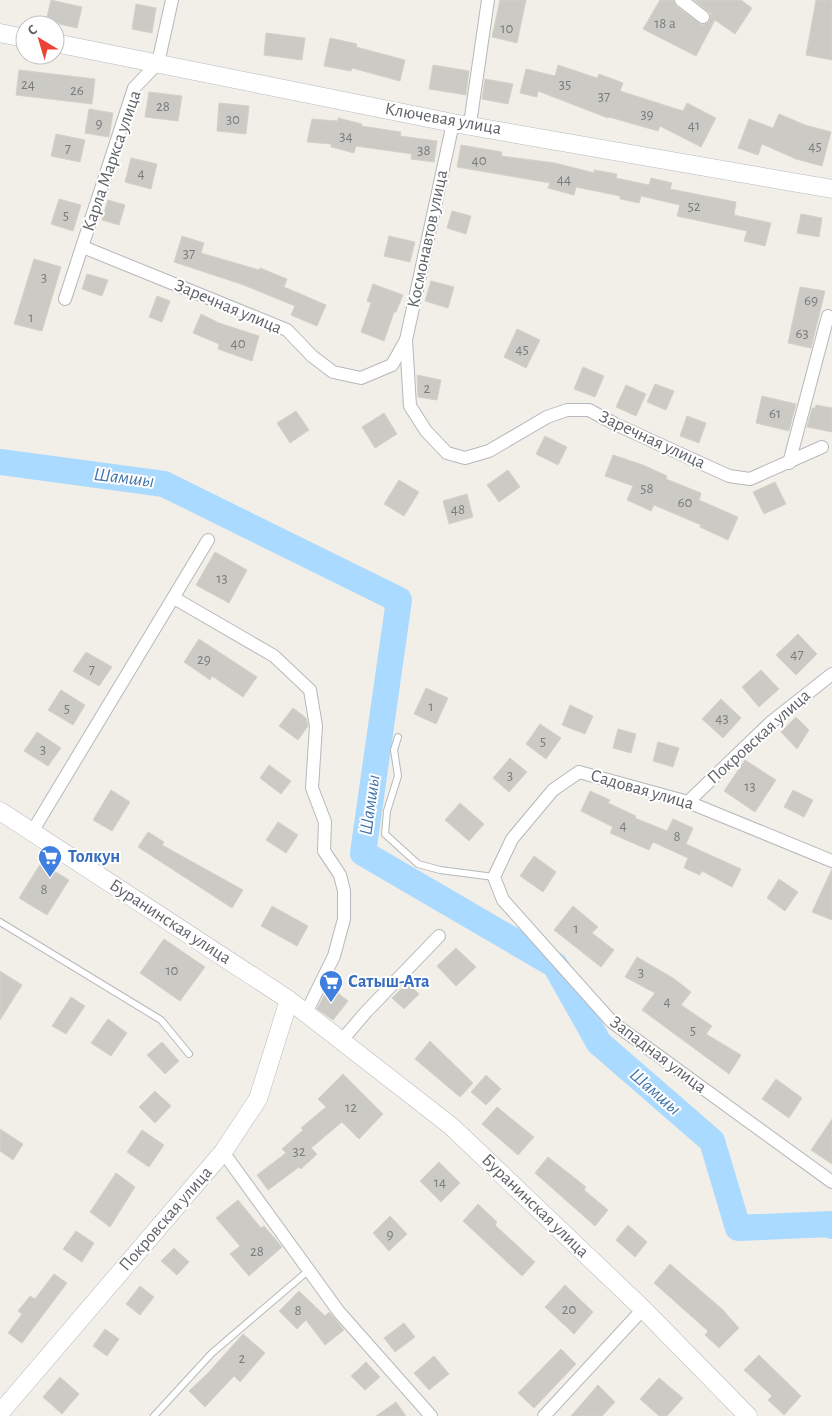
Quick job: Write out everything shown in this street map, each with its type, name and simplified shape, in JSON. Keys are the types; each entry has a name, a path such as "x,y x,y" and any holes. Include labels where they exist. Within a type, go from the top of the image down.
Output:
{"street":[{"path":"158,63 172,0"},
{"name":"Космонавтов улица","path":"408,356 406,340 462,124 488,0"},
{"path":"681,0 704,17"},
{"path":"0,33 15,36"},
{"name":"Ключевая улица","path":"65,46 462,124 832,189"},
{"name":"Карла Маркса улица","path":"65,299 134,88 158,63"},
{"name":"Заречная улица","path":"83,247 287,330 312,356 334,372 361,378 384,368 392,364 406,340"},
{"path":"789,463 828,316"},
{"name":"Заречная улица","path":"408,356 410,406 426,431 447,453 465,458 489,451 547,417 567,410 589,410 615,424 729,476 750,479 822,447"},
{"path":"32,832 208,540"},
{"path":"174,598 274,656 310,690 316,726 312,788 325,822 324,851 340,874 344,891 344,919 334,956 306,1013"},
{"name":"Покровская улица","path":"688,802 770,724 832,674"},
{"name":"Садовая улица","path":"494,876 512,839 553,790 579,772 688,802 832,860"},
{"name":"Буранинская улица","path":"0,811 289,1000 451,1126 643,1309 748,1416"},
{"name":"Западная улица","path":"494,876 503,900 612,1022 832,1182"},
{"path":"342,1040 366,1012 439,936"},
{"name":"Покровская улица","path":"0,1413 223,1152 258,1099 289,1000"},
{"path":"223,1152 339,1312 431,1416"},
{"path":"544,1416 643,1309"}],"lane":[{"path":"398,738 394,750 398,776 386,811 385,834 418,864 440,870 494,876"},
{"path":"0,922 161,1020 189,1054"},
{"path":"154,1416 212,1353 309,1270"}],"building":[{"path":"51,0 82,7 77,28 65,25 65,15 47,15"},
{"path":"500,0 526,0 517,43 492,37"},
{"path":"660,0 673,0 676,6 702,25 709,22 711,14 694,0 741,0 752,8 735,34 715,20 696,56 643,29"},
{"path":"816,0 832,0 832,60 806,55"},
{"path":"136,4 156,8 152,33 132,29"},
{"path":"266,33 305,38 302,60 264,55"},
{"path":"330,38 357,44 356,47 405,60 400,81 352,68 351,71 324,66"},
{"path":"433,65 469,71 466,95 429,89"},
{"path":"558,65 597,78 599,74 623,83 620,91 683,111 687,103 716,118 701,147 660,126 658,131 608,118 538,91 537,97 520,93 526,69 555,76"},
{"path":"19,70 95,79 92,104 16,95"},
{"path":"485,79 513,84 508,104 482,99"},
{"path":"149,92 182,96 178,121 145,117"},
{"path":"219,103 249,106 246,134 217,131"},
{"path":"89,109 113,113 109,137 85,133"},
{"path":"779,114 805,125 831,132 822,166 796,159 762,144 758,155 738,148 749,119 773,128"},
{"path":"338,118 362,124 361,126 401,132 400,136 437,141 434,162 411,159 412,154 356,146 354,153 331,147 331,144 307,142 312,119 338,121"},
{"path":"56,134 85,140 80,162 51,156"},
{"path":"461,145 502,152 501,156 555,163 594,173 594,170 617,174 616,178 649,185 651,178 672,183 670,189 736,202 734,215 771,223 765,246 744,241 747,231 677,216 680,205 641,196 639,203 620,199 620,196 576,187 574,195 548,188 550,183 457,167"},
{"path":"131,158 157,164 151,189 125,182"},
{"path":"59,199 81,205 73,231 51,224"},
{"path":"108,200 125,205 119,225 102,220"},
{"path":"452,211 471,216 466,234 447,228"},
{"path":"801,214 822,218 819,237 797,233"},
{"path":"182,236 204,243 201,253 259,270 260,268 287,279 284,287 326,305 317,326 291,315 295,306 241,284 174,262"},
{"path":"389,236 415,242 410,262 384,256"},
{"path":"34,259 61,267 42,331 14,324"},
{"path":"87,274 108,280 102,296 82,289"},
{"path":"431,281 454,287 448,308 425,301"},
{"path":"373,284 403,295 396,312 394,312 384,341 361,332 371,303 367,301"},
{"path":"800,287 825,291 811,348 788,343"},
{"path":"157,296 170,301 162,322 149,317"},
{"path":"201,314 219,323 259,336 252,361 218,349 219,344 193,333"},
{"path":"517,329 540,340 526,368 504,357"},
{"path":"583,367 604,376 595,397 574,389"},
{"path":"417,375 441,380 437,400 418,397"},
{"path":"655,384 674,391 666,410 647,402"},
{"path":"626,385 646,394 636,416 616,407"},
{"path":"762,396 796,404 789,431 756,423"},
{"path":"816,405 832,408 832,432 807,427 812,408 815,408"},
{"path":"296,411 309,430 290,443 277,423"},
{"path":"384,413 397,434 375,448 362,427"},
{"path":"687,416 706,423 699,443 680,436"},
{"path":"545,436 567,447 558,465 536,454"},
{"path":"613,455 643,465 667,476 666,479 701,493 699,500 738,517 728,540 700,527 701,525 654,505 651,511 627,500 633,486 605,476"},
{"path":"508,470 520,487 499,502 487,485"},
{"path":"399,480 419,492 404,516 384,504"},
{"path":"775,482 786,504 764,514 753,492"},
{"path":"467,494 473,517 449,524 443,501"},
{"path":"215,552 247,570 229,603 196,585"},
{"path":"798,634 817,654 796,675 776,655"},
{"path":"199,639 257,677 243,697 212,676 210,680 184,662"},
{"path":"86,652 112,667 99,686 73,671"},
{"path":"761,670 779,689 759,707 742,687"},
{"path":"426,688 448,698 436,724 414,714"},
{"path":"61,690 85,705 73,725 48,710"},
{"path":"721,699 741,718 723,738 702,719"},
{"path":"570,705 593,716 585,734 562,725"},
{"path":"293,708 306,718 308,726 298,740 279,726"},
{"path":"796,717 809,730 797,749 781,732"},
{"path":"540,724 561,738 546,759 526,744"},
{"path":"618,729 636,734 631,753 613,748"},
{"path":"37,732 61,748 48,766 24,751"},
{"path":"658,742 679,748 673,767 653,761"},
{"path":"510,758 527,772 509,792 493,778"},
{"path":"745,760 776,780 755,812 724,791"},
{"path":"269,765 291,781 281,794 260,778"},
{"path":"111,790 130,802 112,831 93,820"},
{"path":"793,790 813,800 804,817 784,807"},
{"path":"590,791 610,800 608,803 636,816 635,818 667,831 673,819 693,828 686,844 741,869 732,887 702,871 700,875 684,868 688,858 653,842 649,850 610,833 613,827 581,811"},
{"path":"460,803 484,824 469,841 445,820"},
{"path":"278,822 298,835 286,853 266,840"},
{"path":"148,832 164,842 162,845 243,890 232,908 138,847"},
{"path":"534,856 556,872 543,892 520,876"},
{"path":"41,863 69,880 47,915 19,898"},
{"path":"832,869 832,920 812,912"},
{"path":"779,879 798,892 785,911 767,898"},
{"path":"272,906 308,926 297,946 261,926"},
{"path":"573,906 598,927 592,933 614,950 601,967 554,930"},
{"path":"164,939 205,967 180,1001 140,973"},
{"path":"456,948 476,967 456,986 437,966"},
{"path":"637,957 673,978 691,992 681,1005 712,1026 706,1034 741,1055 729,1074 642,1010 655,993 625,977"},
{"path":"0,971 22,985 0,1020"},
{"path":"407,983 419,994 404,1009 392,998"},
{"name":"Сатыш-Ата","path":"329,986 348,1001 333,1020 317,1009"},
{"path":"71,997 85,1006 66,1034 52,1026"},
{"path":"108,1019 127,1033 111,1056 91,1043"},
{"path":"430,1041 473,1083 460,1097 415,1059"},
{"path":"162,1042 179,1061 165,1074 147,1055"},
{"path":"343,1074 383,1114 359,1139 342,1122 311,1148 317,1154 301,1169 299,1167 268,1190 257,1175 286,1153 282,1149 303,1130 301,1128 326,1107 318,1099"},
{"path":"486,1075 501,1089 486,1105 471,1092"},
{"path":"776,1079 802,1098 789,1118 762,1099"},
{"path":"155,1091 171,1106 155,1123 139,1107"},
{"path":"497,1107 534,1137 518,1155 482,1124"},
{"path":"832,1119 832,1164 811,1150"},
{"path":"0,1129 23,1144 13,1160 0,1151"},
{"path":"142,1130 164,1145 149,1167 127,1152"},
{"path":"548,1157 586,1187 584,1190 608,1210 595,1226 535,1173"},
{"path":"439,1162 460,1183 441,1202 420,1181"},
{"path":"116,1173 135,1187 110,1227 90,1212"},
{"path":"238,1200 261,1228 264,1226 282,1247 249,1276 230,1254 240,1246 216,1218"},
{"path":"478,1204 497,1222 495,1225 535,1262 522,1276 463,1221"},
{"path":"390,1216 407,1234 389,1251 373,1233"},
{"path":"628,1225 647,1242 635,1257 616,1240"},
{"path":"76,1231 94,1243 82,1262 63,1249"},
{"path":"174,1248 189,1262 177,1275 161,1261"},
{"path":"670,1264 722,1309 739,1328 719,1348 705,1335 708,1331 654,1283"},
{"path":"54,1274 67,1283 22,1343 8,1333 22,1314 18,1311 30,1296 35,1299"},
{"path":"565,1285 593,1312 574,1334 545,1307"},
{"path":"140,1286 154,1297 140,1315 126,1304"},
{"path":"299,1291 325,1316 329,1312 344,1330 325,1345 306,1320 297,1329 279,1311"},
{"path":"404,1323 415,1337 395,1352 384,1338"},
{"path":"105,1329 119,1339 107,1356 93,1346"},
{"path":"243,1334 265,1353 240,1382 234,1376 205,1407 189,1391"},
{"path":"561,1349 576,1364 534,1408 518,1393"},
{"path":"759,1355 801,1396 784,1415 768,1400 772,1396 744,1370"},
{"path":"434,1356 449,1374 429,1390 414,1373"},
{"path":"366,1362 380,1377 365,1390 351,1376"},
{"path":"60,1377 79,1394 62,1414 43,1397"},
{"path":"659,1378 683,1398 667,1416 659,1416 640,1399"},
{"path":"598,1385 615,1402 602,1416 571,1416"},
{"path":"396,1402 406,1416 376,1416"}],"waterway":[{"name":"Шамшы","path":"0,462 164,484 399,600 363,853 555,965 599,1043 712,1141 738,1228 831,1224 832,1226"}],"place":[{"name":"Толкун","path":"50,878"},
{"name":"Сатыш-Ата","path":"331,1003"}]}
